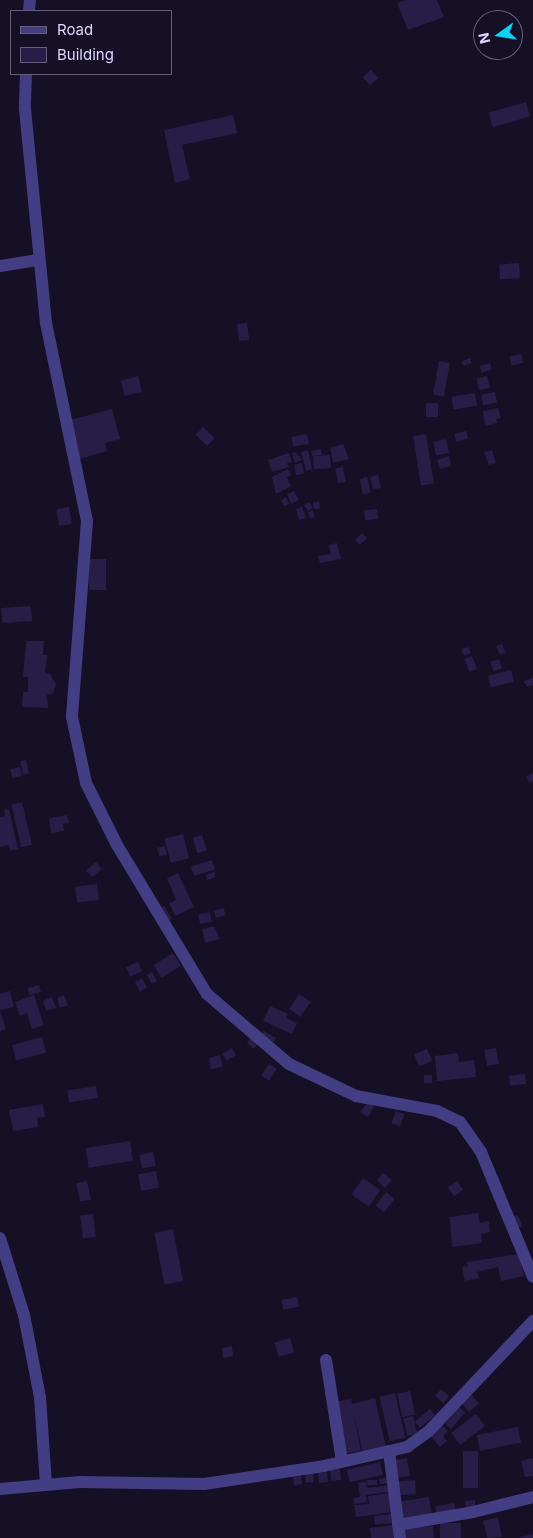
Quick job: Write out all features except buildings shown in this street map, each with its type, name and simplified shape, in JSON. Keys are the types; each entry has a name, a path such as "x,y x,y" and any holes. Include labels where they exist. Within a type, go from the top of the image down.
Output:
{"street":[{"path":"26,75 25,109 46,324 87,521 72,717 86,783 117,845 206,994 289,1064 356,1096 437,1111 460,1122 481,1152 533,1277"},
{"path":"0,266 39,260"},
{"path":"0,1238 24,1315 40,1397 46,1485"},
{"path":"0,1489 46,1485 204,1484 342,1462 418,1442 533,1322"},
{"path":"326,1360 342,1462"},
{"path":"389,1451 399,1532 533,1497"}]}
